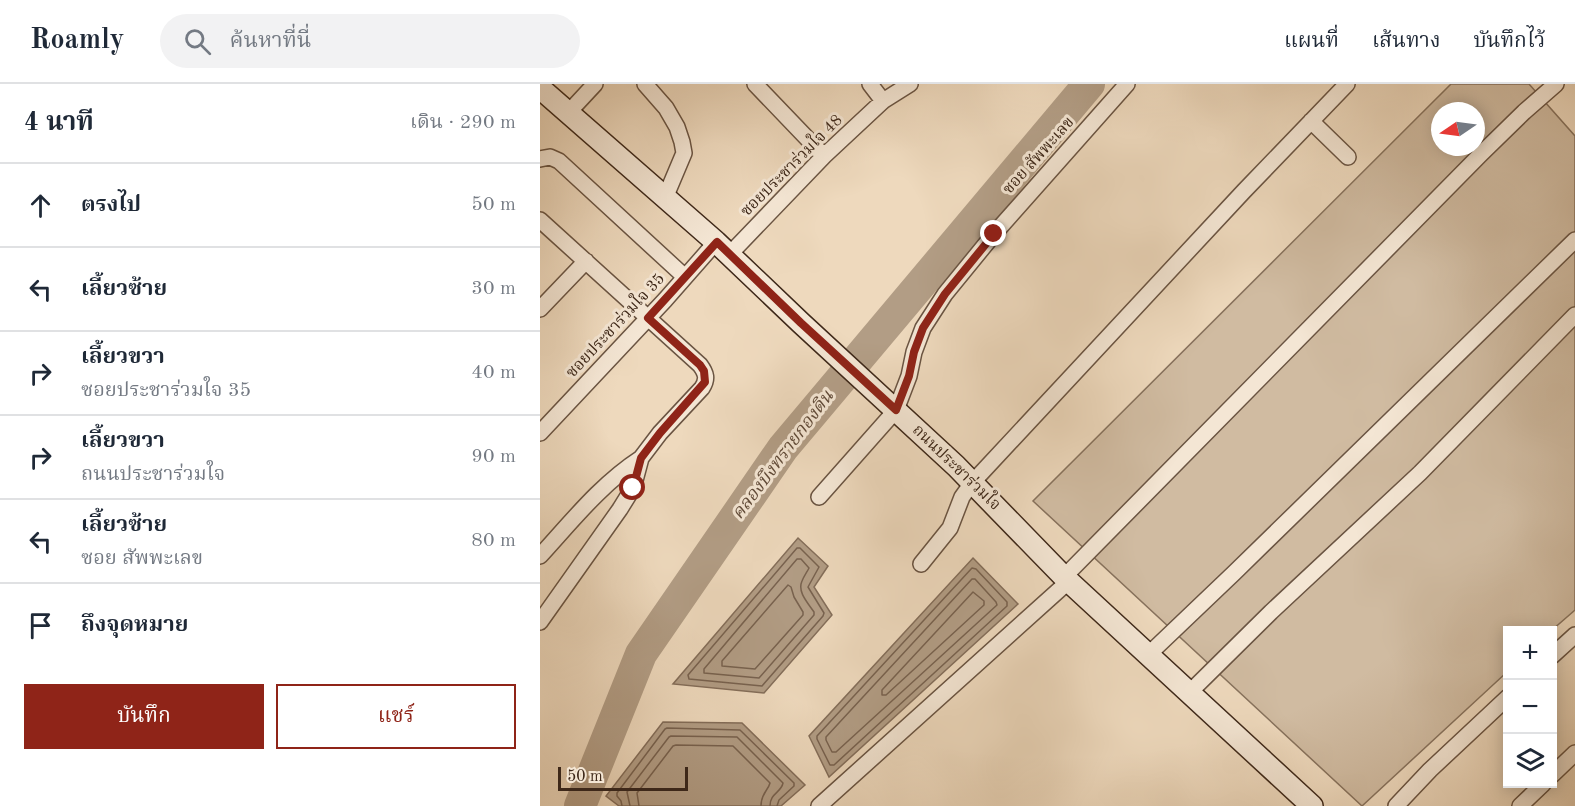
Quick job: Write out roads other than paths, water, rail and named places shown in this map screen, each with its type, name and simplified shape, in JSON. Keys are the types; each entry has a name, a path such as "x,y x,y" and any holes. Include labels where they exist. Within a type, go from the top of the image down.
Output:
{"main road":[{"name":"ถนนประชาร่วมใจ","path":"540,88 723,248 956,466 1066,579 1312,806"}],"street":[{"path":"568,113 595,84"},
{"path":"645,84 666,108 677,127 684,153 665,198"},
{"path":"755,84 824,156"},
{"path":"870,84 883,101"},
{"name":"ซอยประชาร่วมใจ 48","path":"723,248 883,101 910,84"},
{"name":"ซอย สัพพะเลข","path":"896,410 923,328 945,294 994,234 1127,84"},
{"path":"921,564 950,528 962,497 972,483 1347,84"},
{"path":"819,806 1066,579 1481,154 1556,84"},
{"path":"1311,121 1348,157"},
{"path":"540,159 550,157 560,161 685,277"},
{"path":"540,220 700,365 704,371 705,382 641,458 600,490 540,556"},
{"path":"1148,655 1575,240"},
{"name":"ซอยประชาร่วมใจ 35","path":"540,433 685,277 723,248"},
{"path":"540,309 585,261"},
{"path":"1190,693 1271,612 1420,473 1575,315"},
{"path":"819,497 896,410"},
{"path":"540,622 544,606 620,509 633,488 641,458"},
{"path":"1557,651 1575,635"},
{"path":"1396,806 1438,762 1503,702"},
{"path":"1557,770 1575,753"},
{"path":"1520,806 1538,788"}],"water":[{"path":"798,538 828,566 814,587 832,615 764,693 673,684"},
{"path":"973,558 1018,604 829,777 809,736"},
{"path":"663,722 742,723 805,785 781,806 619,806 606,796"}],"waterway":[{"name":"คลองบึงทรายกองดิน","path":"580,806 641,654 783,448 1089,84"}]}
